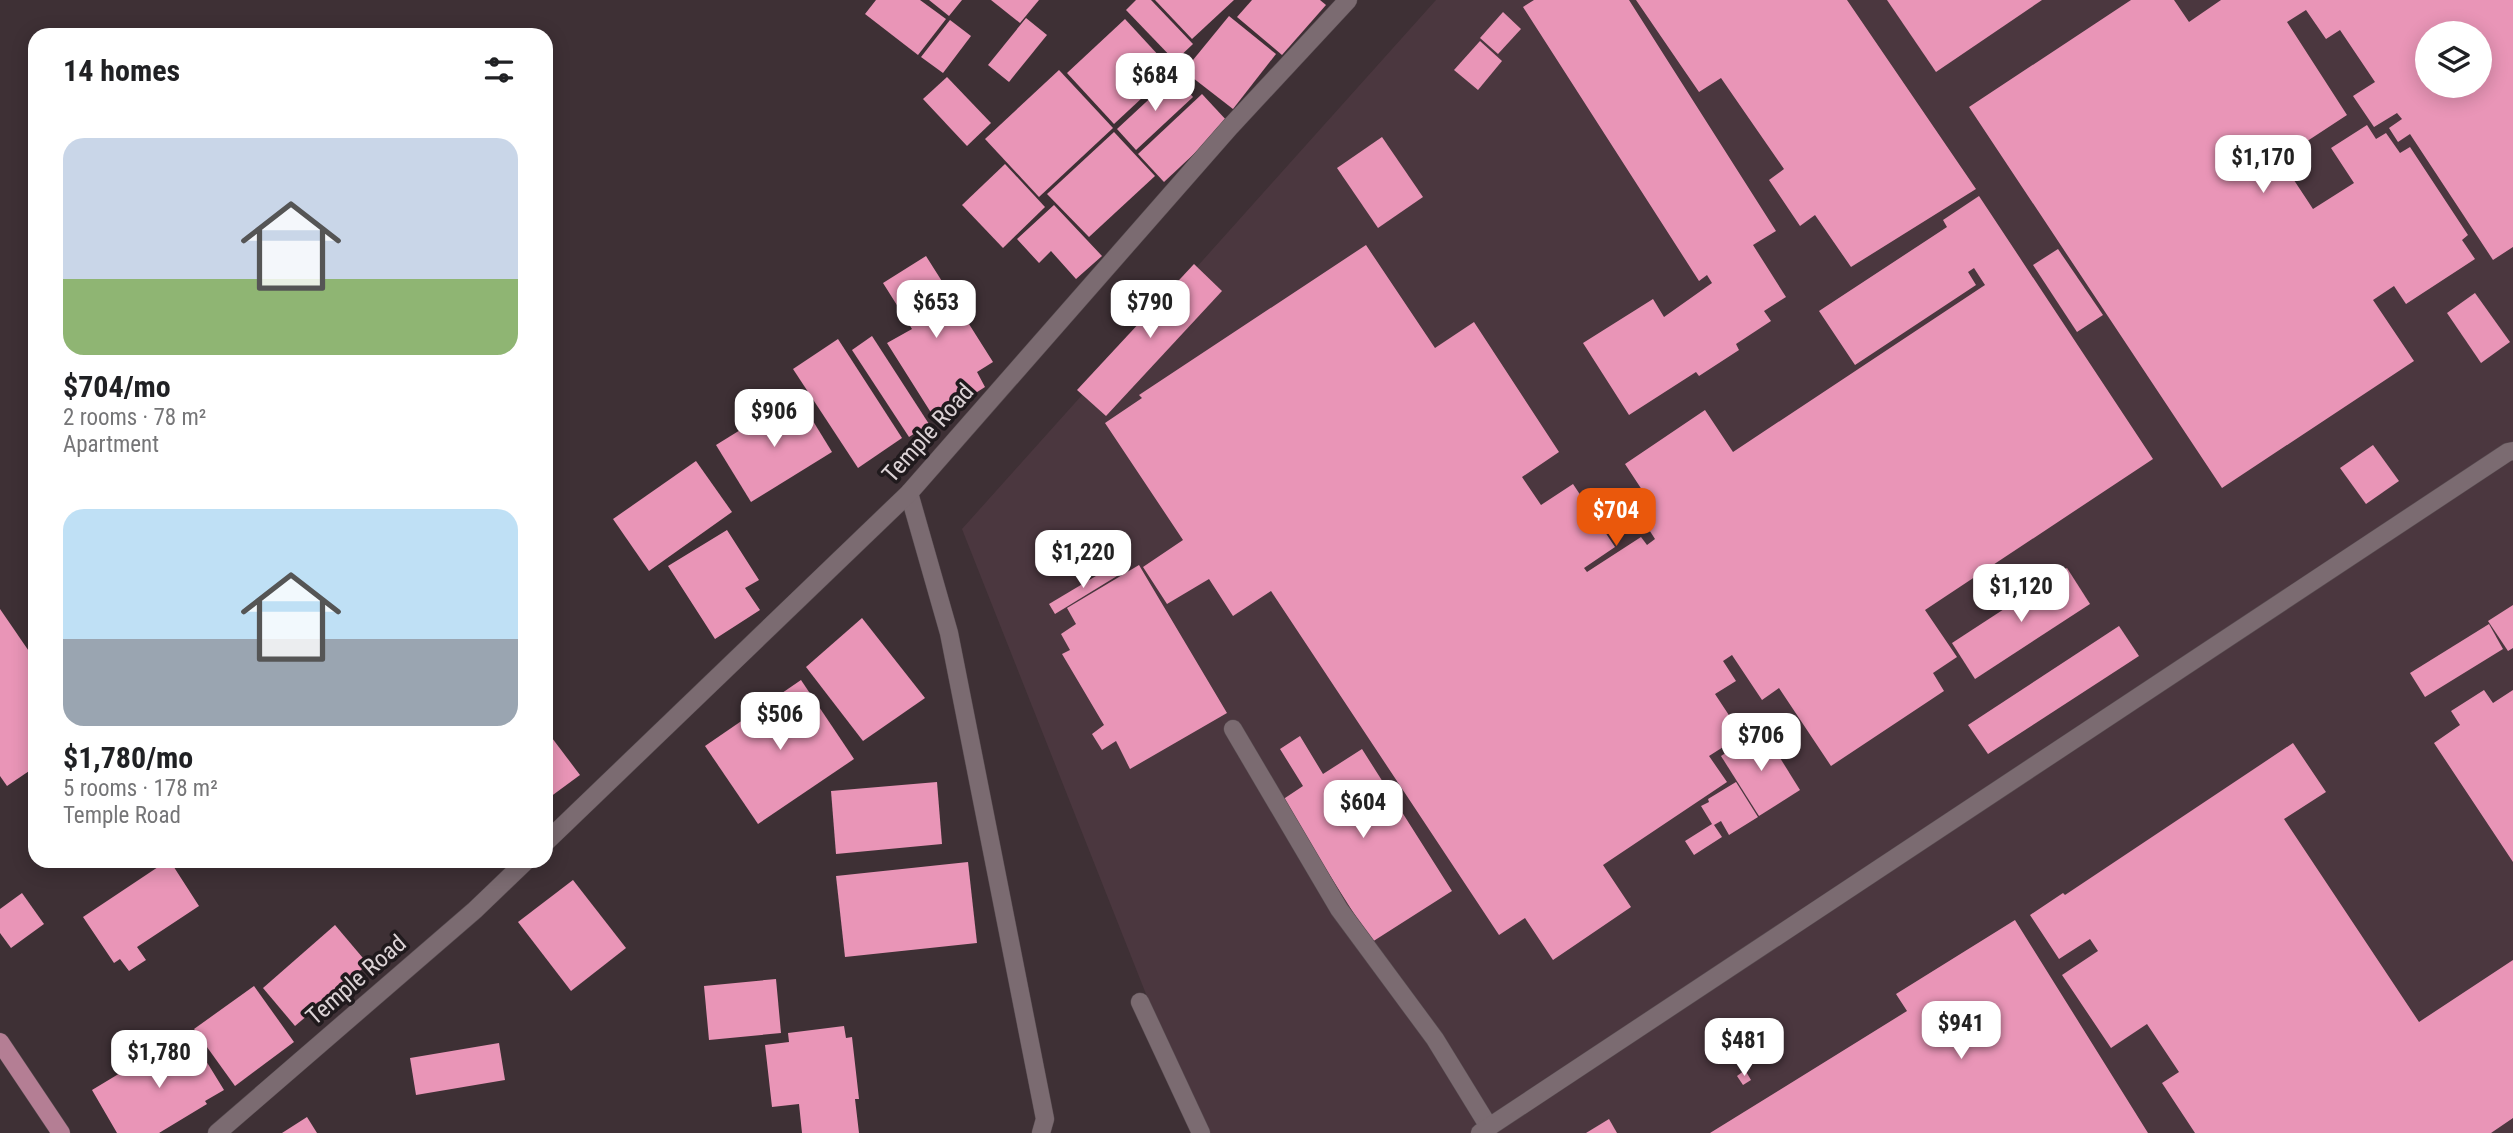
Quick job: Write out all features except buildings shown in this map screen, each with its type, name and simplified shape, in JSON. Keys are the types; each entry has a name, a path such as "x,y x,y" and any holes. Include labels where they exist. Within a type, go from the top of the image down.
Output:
{"main road":[{"path":"0,1042 61,1133"}],"street":[{"name":"Temple Road","path":"553,835 909,493 1230,127 1348,0"},
{"path":"1233,729 1339,909 1435,1039 1484,1130 2513,451"},
{"path":"909,493 949,633 1045,1119 1041,1133"},
{"name":"Temple Road","path":"217,1133 475,910 519,868"},
{"path":"1140,1002 1201,1133"}],"shaded area":[{"path":"1436,0 2513,0 2513,1133 1201,1133 962,529"}]}
